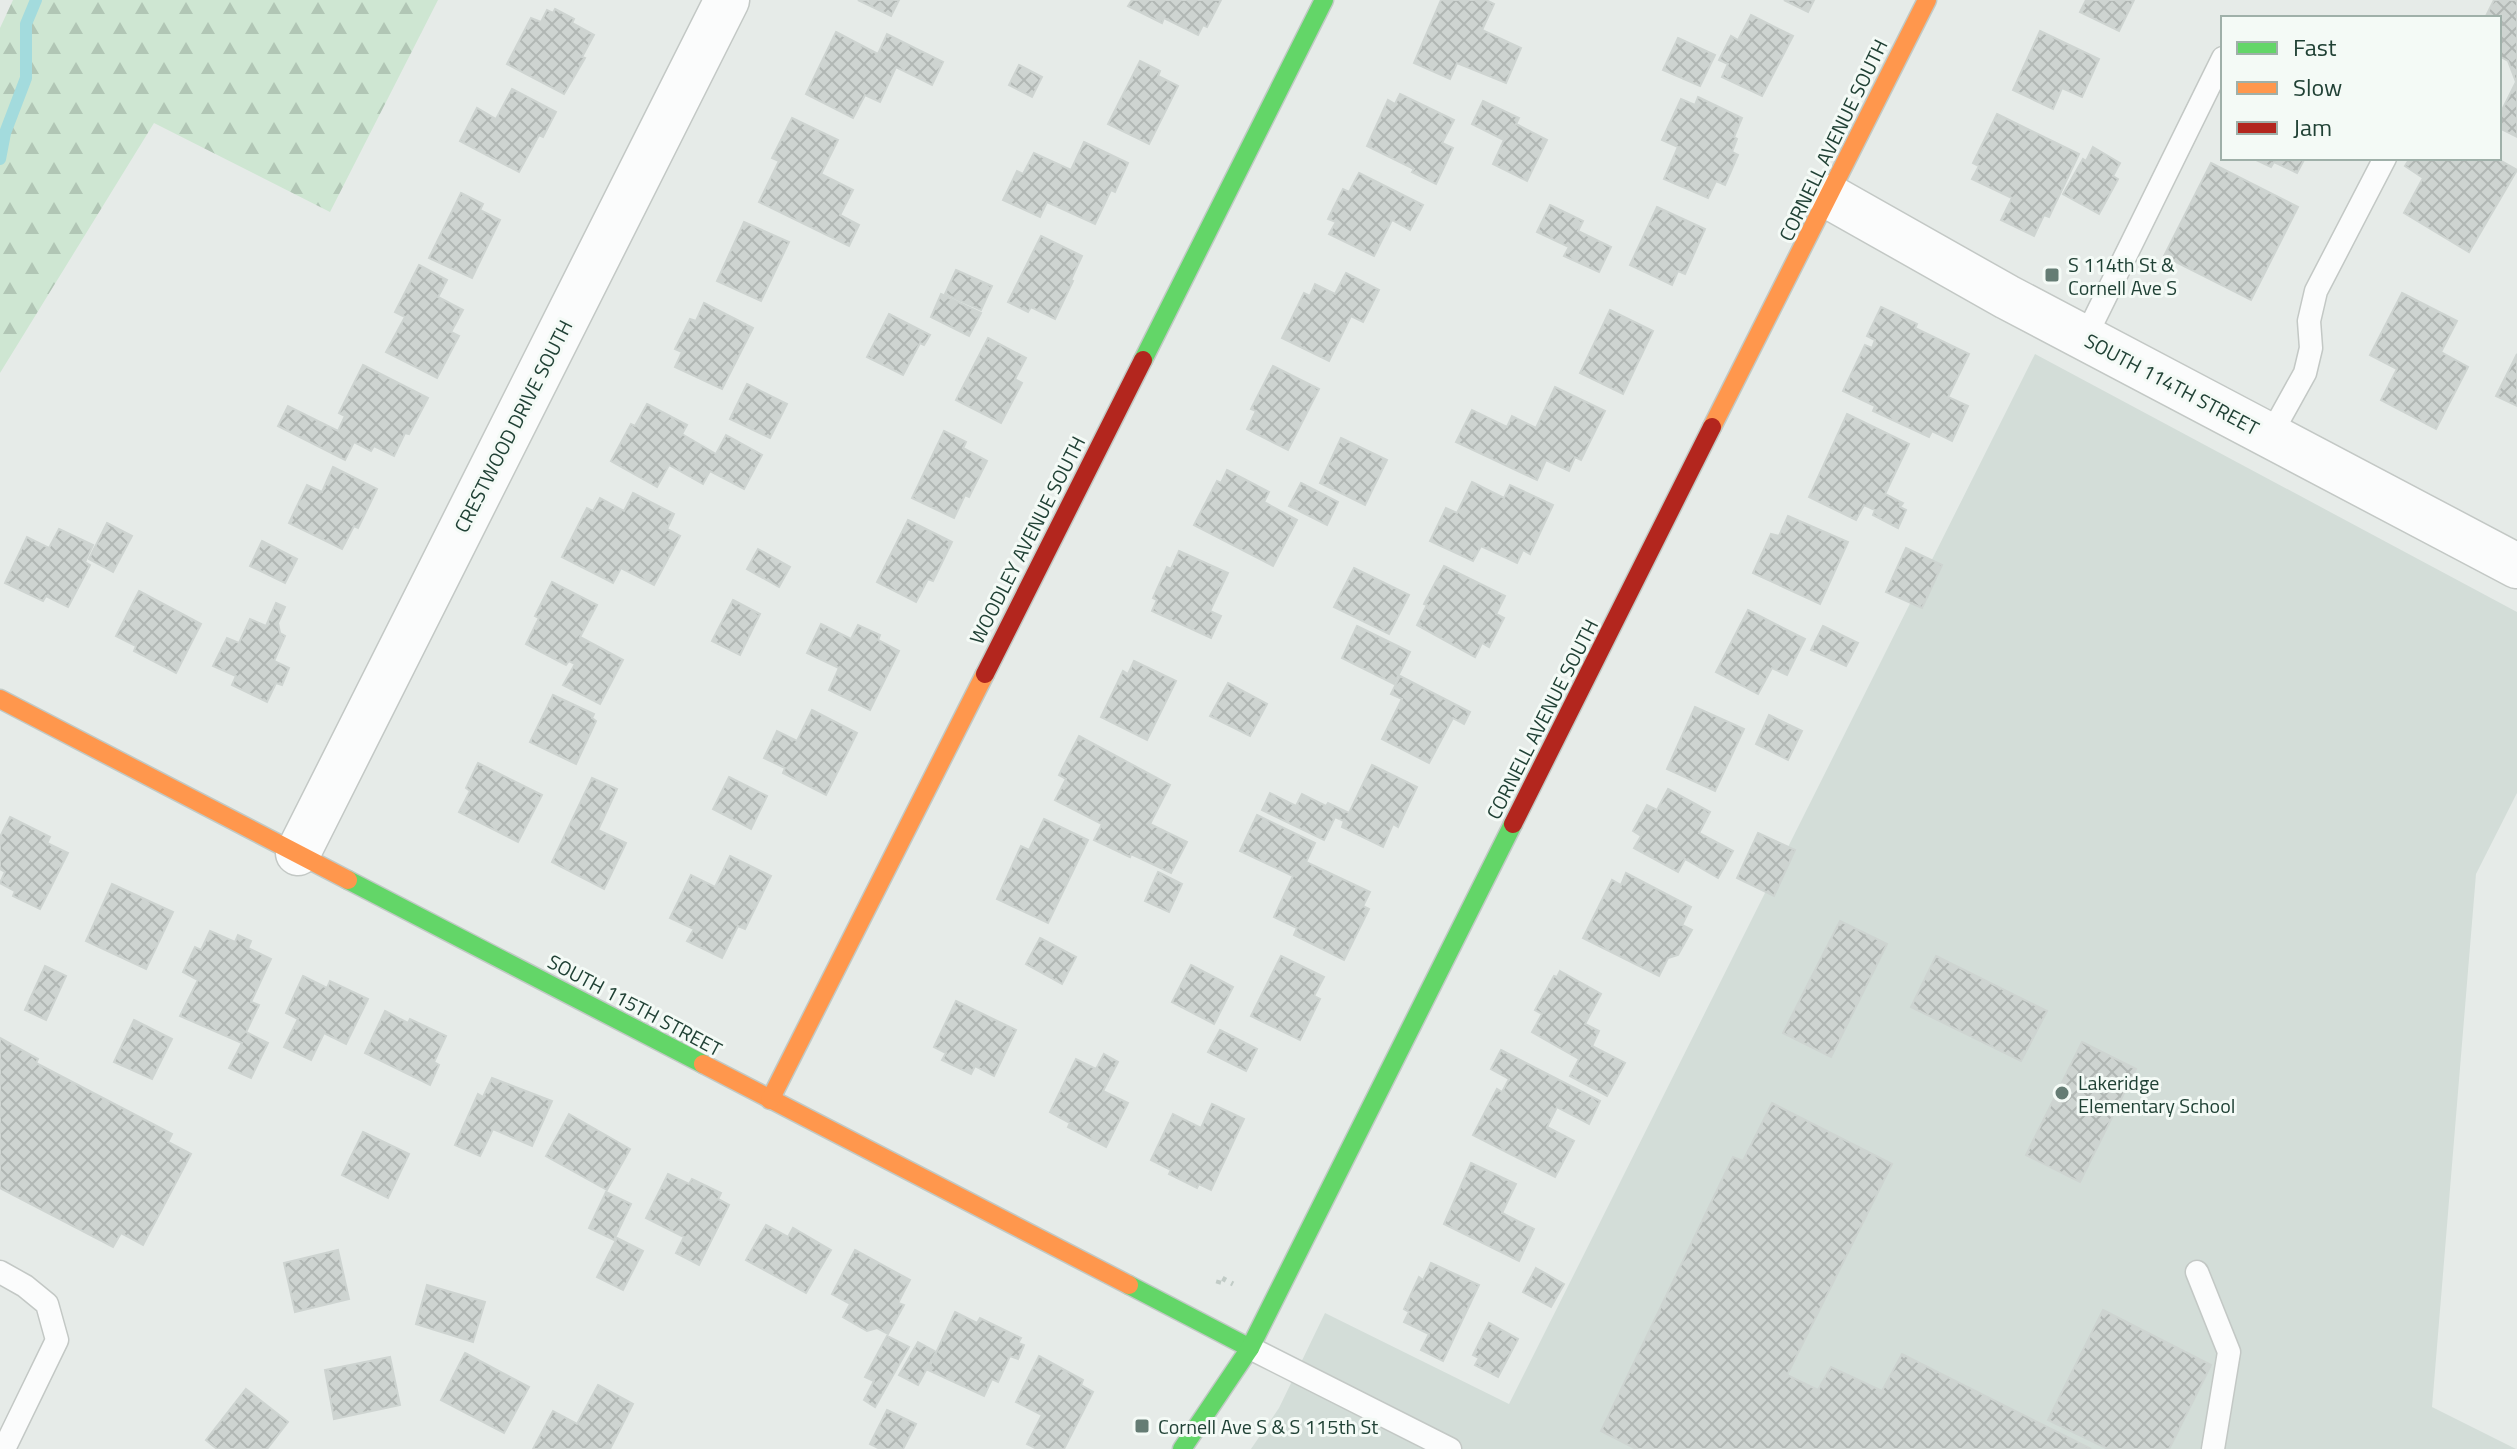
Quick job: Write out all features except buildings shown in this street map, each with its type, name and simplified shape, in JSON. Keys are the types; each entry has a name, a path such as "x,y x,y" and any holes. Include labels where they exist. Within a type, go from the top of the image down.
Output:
{"street":[{"name":"CRESTWOOD DRIVE SOUTH","path":"298,853 727,0"},
{"name":"WOODLEY AVENUE SOUTH","path":"770,1100 1324,0"},
{"name":"CORNELL AVENUE SOUTH","path":"1182,1449 1250,1348 1927,0"},
{"name":"SOUTH 114TH STREET","path":"1830,197 2085,338 2517,566"},
{"name":"SOUTH 115TH STREET","path":"0,699 1250,1348"}],"lane":[{"path":"2085,338 2221,62"},
{"path":"2270,436 2305,373 2311,348 2309,321 2316,291 2384,160"},
{"path":"0,1272 25,1286 47,1304 57,1340 9,1417 4,1449"},
{"path":"2197,1272 2229,1352 2213,1449"},
{"path":"1250,1348 1450,1449"}],"shaded area":[{"name":"Lakeridge Elementary School","path":"2035,354 2517,612 2517,793 2476,874 2432,1407 2516,1449 1251,1449 1279,1408 1325,1313 1509,1404"}],"green space":[{"path":"13,0 438,0 330,212 154,123 0,373 0,28"}],"waterway":[{"path":"0,159 5,133 26,78 26,24 36,0"}],"traffic: fast":[{"path":"1143,360 1324,0"},
{"path":"1182,1449 1250,1348 1513,824"},
{"path":"348,880 703,1064"},
{"path":"1129,1285 1250,1348"}],"traffic: slow":[{"path":"1712,427 1927,0"},
{"path":"770,1100 985,674"},
{"path":"0,699 348,880"},
{"path":"703,1064 1129,1285"}],"traffic: jam":[{"path":"985,674 1143,360"},
{"path":"1513,824 1712,427"}],"place":[{"name":"S 114th St & Cornell Ave S","path":"2052,275"},
{"name":"Lakeridge Elementary School","path":"2062,1093"},
{"name":"Cornell Ave S & S 115th St","path":"1142,1426"}]}
